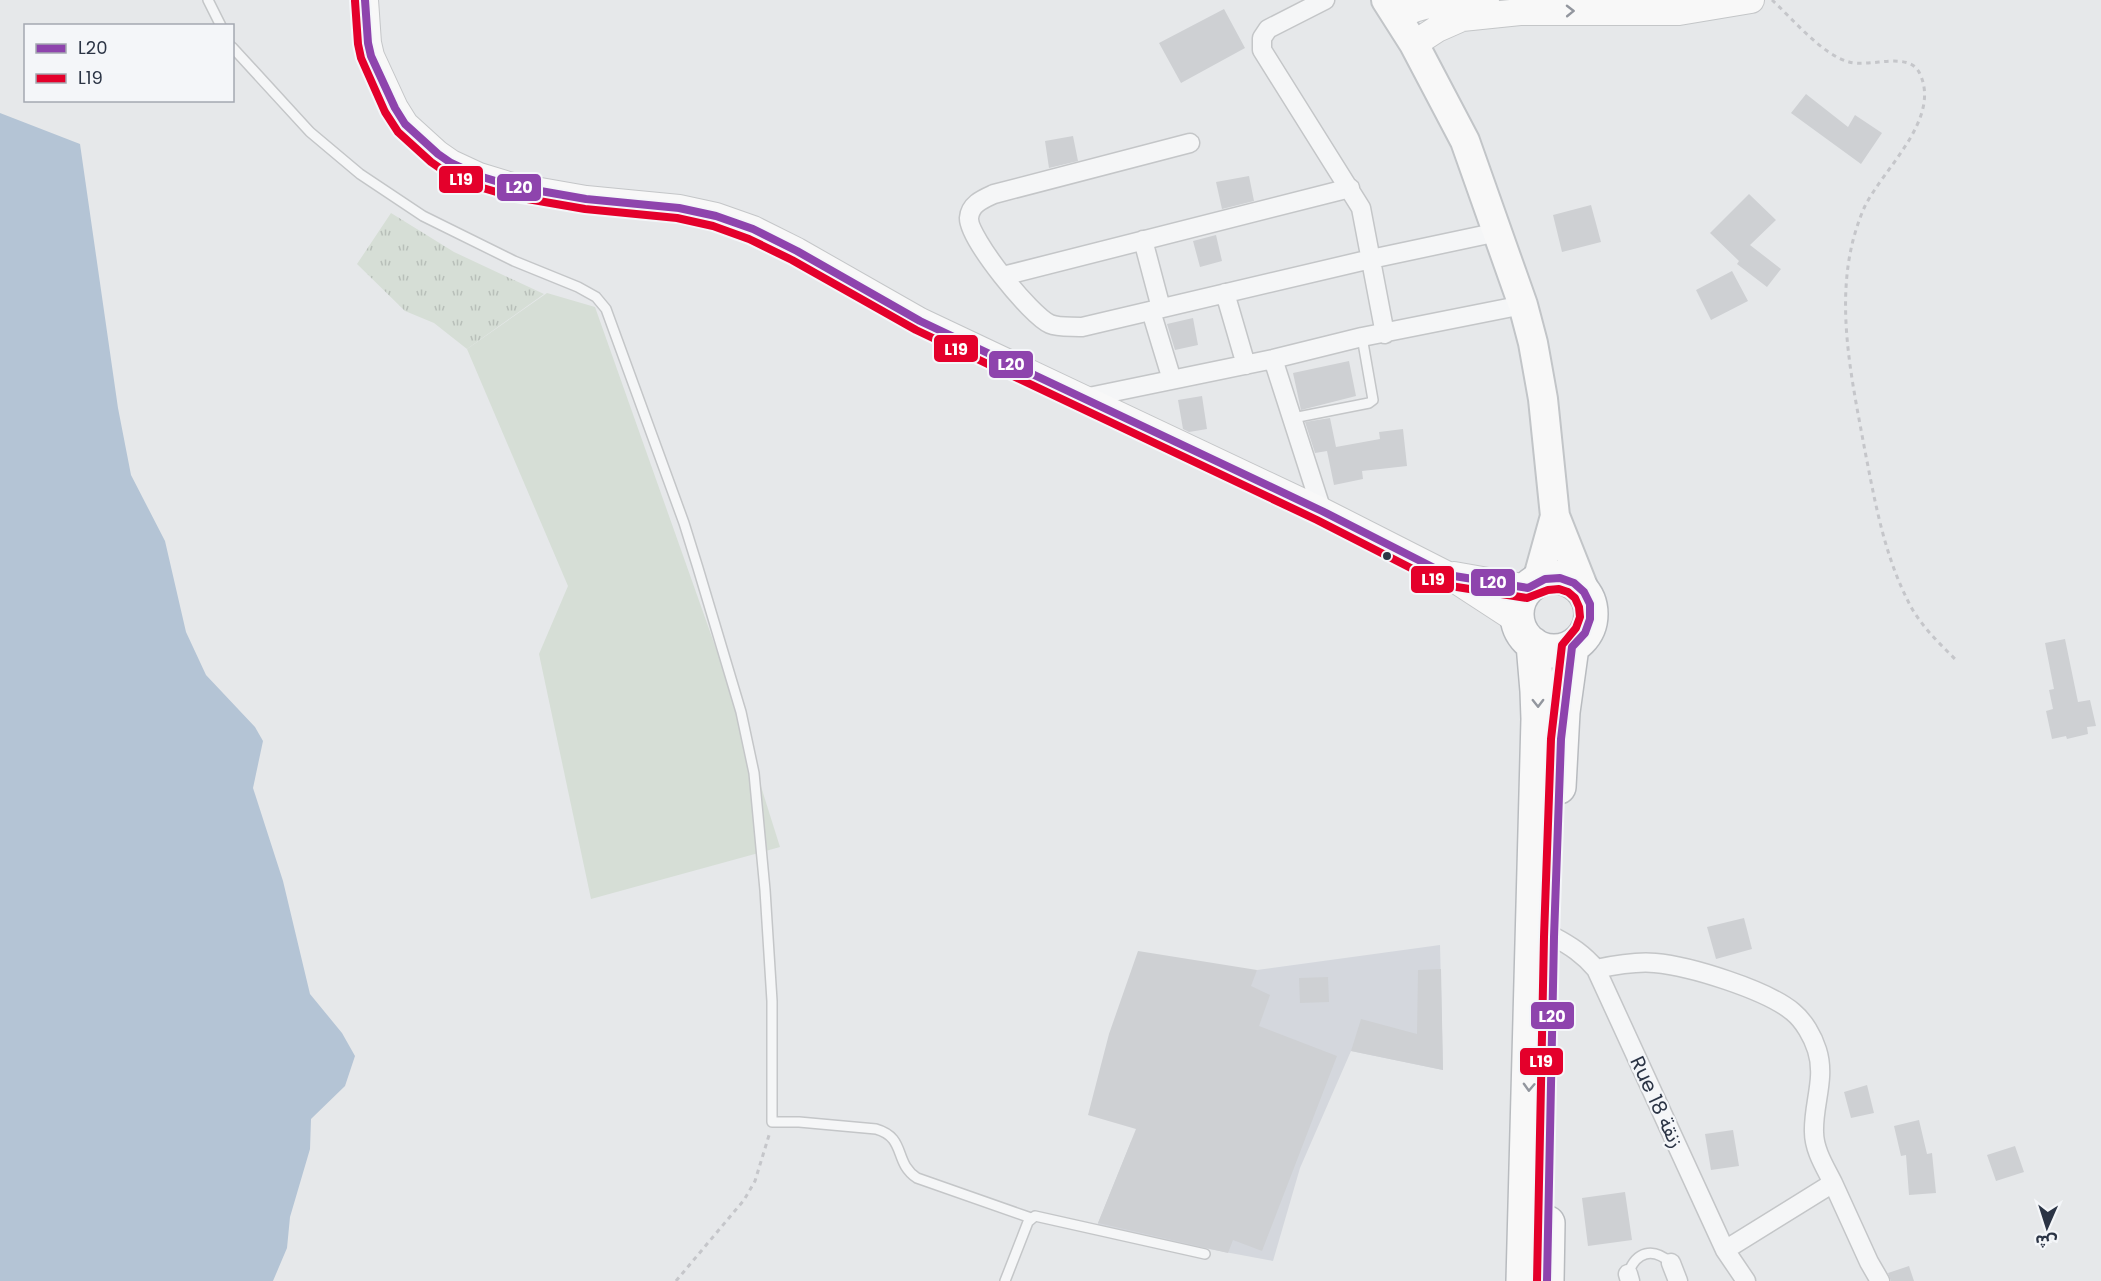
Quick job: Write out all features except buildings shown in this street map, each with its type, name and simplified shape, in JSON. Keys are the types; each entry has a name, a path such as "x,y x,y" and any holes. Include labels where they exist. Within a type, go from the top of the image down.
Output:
{"highway":[{"path":"1523,1281 1538,691 1525,632 1517,609 1521,597 1532,584 1550,577 1564,578 1576,584 1586,594 1591,618 1588,630 1582,640 1572,647 1559,651 1545,650 1525,632"},
{"path":"1547,1281 1554,937 1561,739 1572,647"}],"main road":[{"path":"365,0 370,56 384,86 405,124 429,147 451,163 479,176 512,186 586,199 679,208 716,216 753,229 797,251 920,321 1322,511 1448,574 1525,632"},
{"path":"1414,44 1459,11 1537,0"},
{"path":"1586,594 1555,516 1543,399 1533,343 1523,305 1465,141 1414,44 1392,9 1427,4 1459,11 1679,12 1751,0"},
{"path":"1448,574 1532,584 1555,516"}],"street":[{"path":"1326,0 1269,29 1262,38 1262,50 1361,208 1385,334"},
{"path":"1190,142 994,194 978,202 971,211 969,220 975,237 1003,276 1034,312 1050,324 1082,327 1371,259 1498,232"},
{"path":"1003,276 1350,188"},
{"path":"1143,240 1172,380"},
{"path":"1225,293 1246,365"},
{"path":"1084,398 1246,365 1362,337 1523,305"},
{"path":"1273,359 1322,511"},
{"name":"Rue 18 زنقة","path":"1554,937 1584,955 1596,969 1725,1250 1746,1281"},
{"path":"1596,969 1625,964 1655,963 1690,970 1765,994 1794,1012 1811,1035 1821,1067 1814,1134 1820,1156 1880,1281"},
{"path":"1725,1250 1833,1183"},
{"path":"1671,1263 1678,1281"}],"lane":[{"path":"208,0 220,24"},
{"path":"234,49 309,132 360,174 423,216 514,261 578,286 596,297 606,309 687,534 741,712 754,773 772,1001 772,1122 821,1124 887,1132 897,1145 909,1173 917,1178 1031,1218 1041,1216 1205,1254"},
{"path":"1293,418 1369,403 1373,400 1362,337"},
{"path":"1005,1281 1031,1218"},
{"path":"1629,1277 1632,1263 1641,1255 1652,1253 1663,1256 1671,1263"}],"path":[{"path":"1772,0 1821,46 1836,56 1848,62 1862,64 1903,60 1914,66 1922,77 1925,103 1920,121 1865,207 1851,248 1846,286 1847,330 1856,402 1886,544 1907,601 1924,627 1955,659"},
{"path":"676,1281 744,1200 755,1181 772,1122"}],"shaded area":[{"path":"1440,945 1443,1070 1351,1051 1300,1168 1273,1261 1096,1228 1131,1142 1257,970"}],"green space":[{"path":"391,213 454,252 544,294 467,349 434,323 405,311 357,264"},
{"path":"547,293 595,307 731,691 780,847 591,899 539,654 568,586 467,349"}],"water":[{"path":"0,113 80,144 118,408 131,475 165,541 186,632 206,675 255,727 263,741 253,788 283,881 310,994 342,1033 355,1056 345,1086 311,1119 310,1149 290,1217 287,1248 273,1281 0,1281"}],"transit line":[{"name":"L20","path":"365,0 371,56 395,108 405,124 451,163 479,176 512,186 586,199 679,208 716,216 753,229 797,251 920,321 1322,511 1448,575 1528,588 1545,579 1560,578 1574,583 1584,592 1590,604 1590,619 1585,633 1572,647 1561,739 1554,937 1547,1281"},
{"name":"L19","path":"355,1 361,58 385,112 398,132 431,162 447,173 476,186 510,196 585,209 677,218 713,226 749,239 792,260 916,330 1317,520 1444,585 1527,598 1548,590 1559,589 1575,598 1580,617 1576,628 1562,645 1551,739 1544,937 1537,1281"}]}
